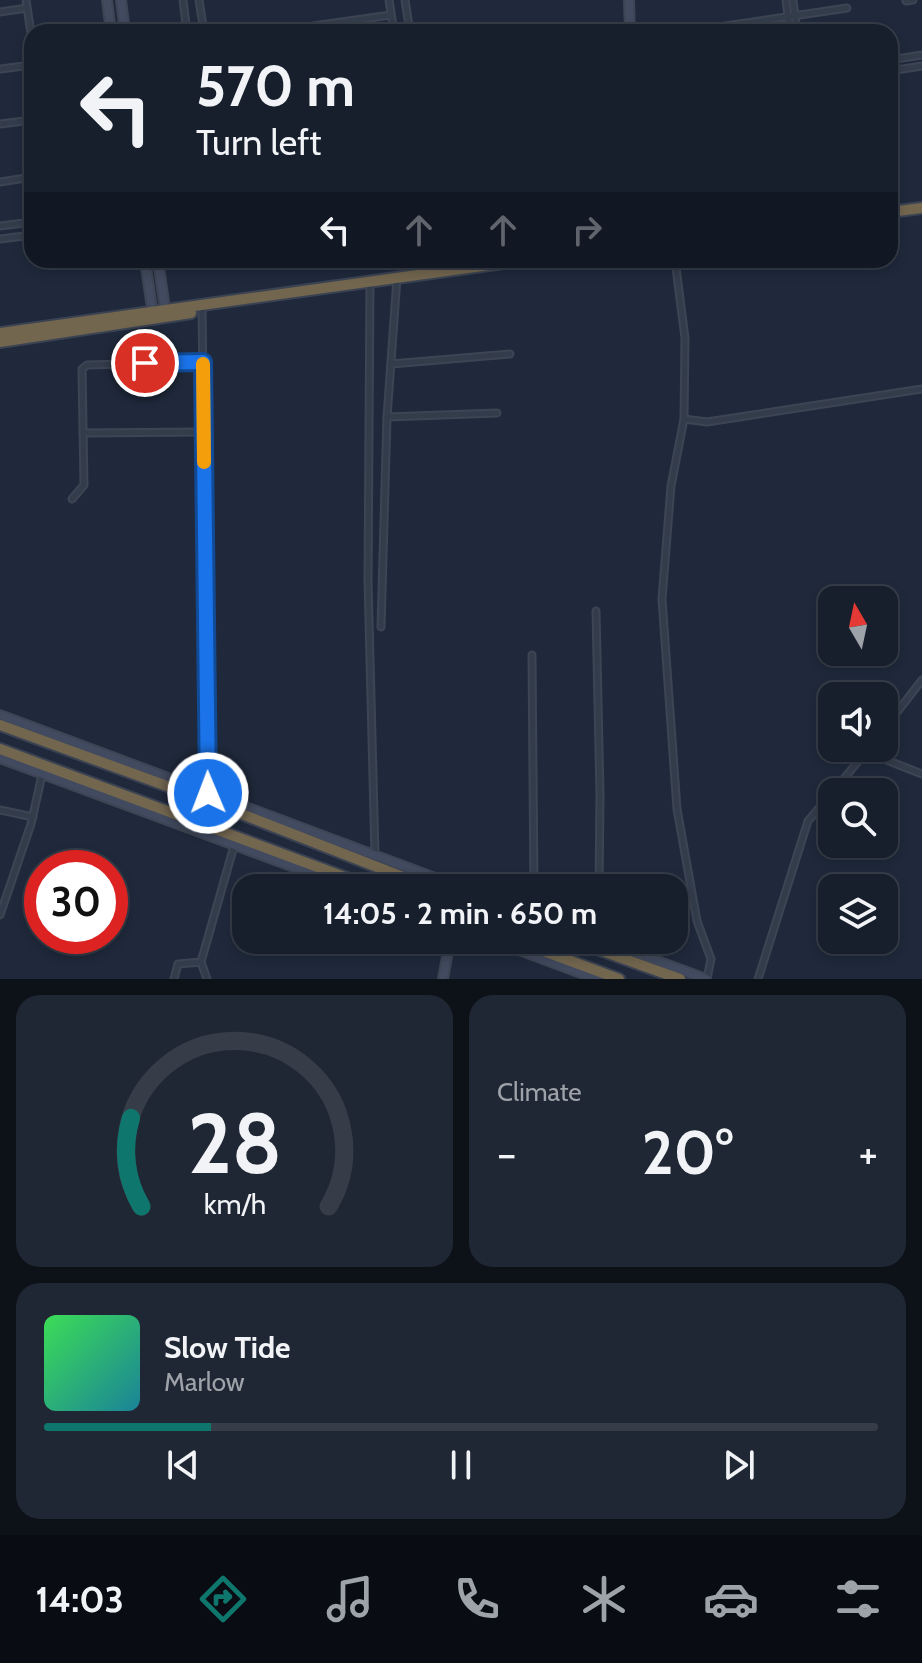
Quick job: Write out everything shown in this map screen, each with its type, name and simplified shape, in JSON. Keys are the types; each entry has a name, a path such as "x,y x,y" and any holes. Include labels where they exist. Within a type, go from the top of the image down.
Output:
{"highway":[{"path":"898,211 922,208"},
{"path":"0,342 219,304 465,268"},
{"path":"0,333 153,315"},
{"path":"0,725 395,874"},
{"path":"0,749 336,874"},
{"path":"552,954 619,979"},
{"path":"611,954 680,979"}],"street":[{"path":"26,0 30,24"},
{"path":"107,0 110,24"},
{"path":"121,0 124,24"},
{"path":"183,0 186,24"},
{"path":"199,0 203,24"},
{"path":"389,0 393,24"},
{"path":"405,0 409,24"},
{"path":"629,0 630,24"},
{"path":"786,0 794,24"},
{"path":"791,24 793,0"},
{"path":"906,1 913,0"},
{"path":"0,12 27,8"},
{"path":"738,24 847,8"},
{"path":"327,24 391,15"},
{"path":"898,59 922,55"},
{"path":"0,69 24,66"},
{"path":"898,70 922,66"},
{"path":"0,124 24,121"},
{"path":"0,182 24,178"},
{"path":"0,226 24,223"},
{"path":"0,239 24,236"},
{"path":"146,268 153,315"},
{"path":"159,268 165,313"},
{"path":"639,954 706,979 711,959 697,921 677,809 662,599 671,486 684,419 685,338 676,268"},
{"path":"381,627 387,417 397,277"},
{"path":"370,281 368,581 375,855"},
{"path":"202,307 208,793"},
{"path":"391,364 510,354"},
{"path":"72,499 84,485 82,369 87,365 203,362"},
{"path":"684,419 707,422 922,389"},
{"path":"387,417 497,413"},
{"path":"83,433 203,432"},
{"path":"596,611 599,874"},
{"path":"532,655 534,874"},
{"path":"898,711 922,680"},
{"path":"0,715 425,874"},
{"path":"0,758 313,874"},
{"path":"844,778 858,762"},
{"path":"895,762 922,774"},
{"path":"0,915 33,817 42,774"},
{"path":"758,979 808,821 818,809"},
{"path":"0,810 33,817"},
{"path":"207,979 201,962 235,845"},
{"path":"443,979 447,954"},
{"path":"530,954 597,979"},
{"path":"174,979 178,964 201,962"}],"slow traffic":[{"path":"203,364 204,462"}],"route":[{"path":"145,363 203,362 208,793"}]}
